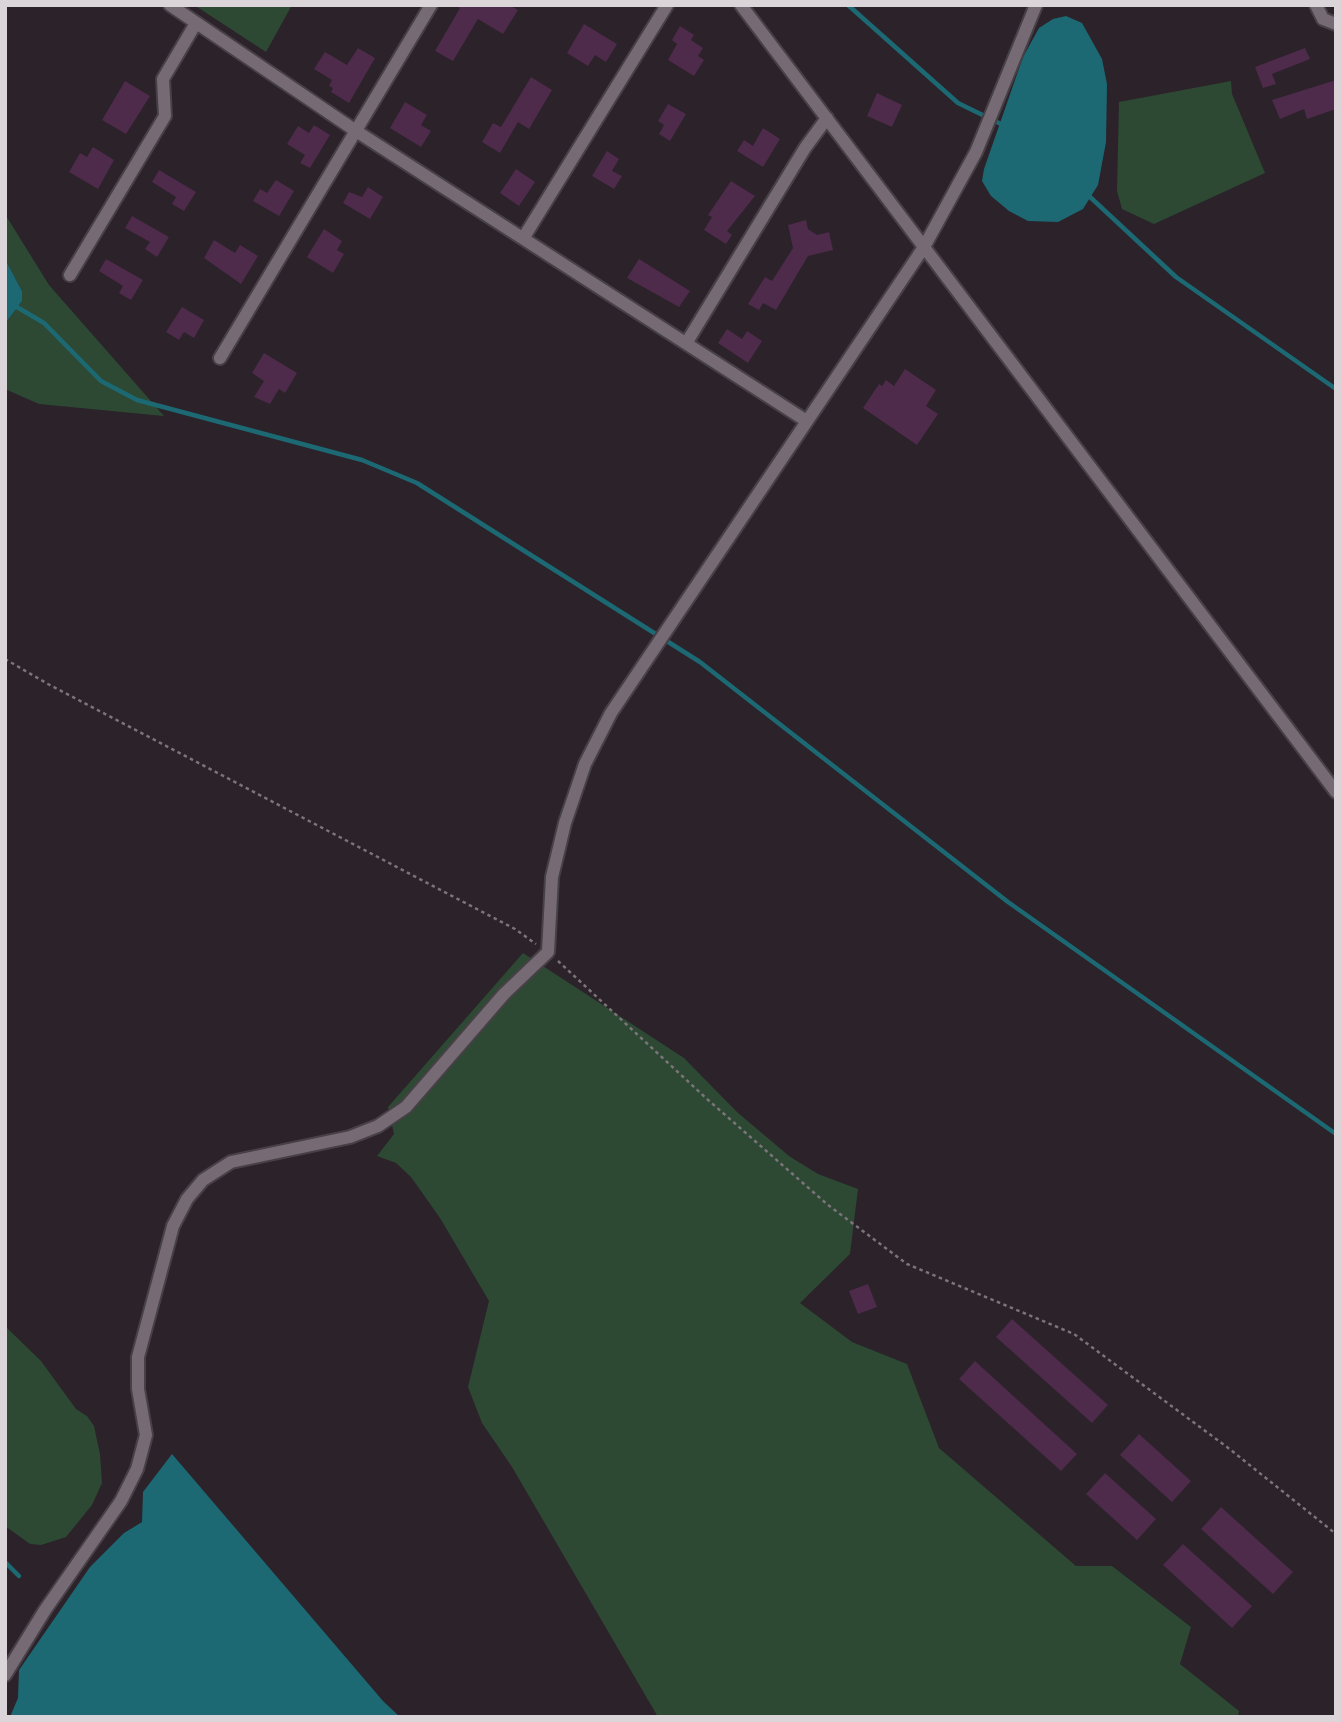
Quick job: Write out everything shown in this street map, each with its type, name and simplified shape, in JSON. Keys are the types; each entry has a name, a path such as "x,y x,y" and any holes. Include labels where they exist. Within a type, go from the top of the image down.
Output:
{"street":[{"path":"170,5 356,131 805,420"},
{"path":"220,358 431,5"},
{"path":"524,237 667,5"},
{"path":"741,5 1336,792"},
{"path":"5,1675 45,1610 121,1501 137,1469 146,1435 138,1389 138,1357 173,1226 187,1199 203,1180 231,1162 350,1137 378,1126 406,1107 504,994 548,952 552,877 565,823 585,764 611,713 923,247 976,152 1036,5"},
{"path":"1316,5 1323,19 1336,24"},
{"path":"70,275 164,116 163,79 196,23"},
{"path":"687,342 805,148 827,118"}],"path":[{"path":"5,659 515,929 548,952 737,1126 828,1205 907,1264 1074,1334 1227,1447 1336,1534"}],"green space":[{"path":"194,5 292,5 266,52"},
{"path":"1231,81 1232,94 1265,173 1154,224 1122,209 1117,191 1119,102"},
{"path":"5,214 49,285 164,416 39,404 5,389 5,324 22,301 22,291 5,259"},
{"path":"523,953 684,1058 737,1112 789,1156 818,1174 858,1189 850,1254 800,1303 852,1342 907,1364 939,1448 1076,1566 1112,1566 1191,1627 1180,1664 1239,1711 1238,1717 658,1717 512,1467 482,1423 468,1387 489,1301 440,1218 411,1177 396,1163 377,1156 394,1134 388,1107"},
{"path":"5,1326 41,1361 76,1409 87,1416 94,1426 100,1454 102,1483 92,1505 66,1537 41,1545 30,1544 5,1526"}],"water":[{"path":"1066,16 1082,23 1102,59 1107,84 1106,142 1098,185 1083,209 1058,222 1028,221 1009,211 991,196 982,181 984,169 1023,57 1039,28 1053,19"},
{"path":"5,259 22,291 22,301 5,324"},
{"path":"172,1454 383,1701 400,1717 10,1717 18,1698 19,1670 90,1567 124,1533 142,1522 143,1492"}],"building":[{"path":"455,5 509,5 518,10 503,34 478,19 453,61 435,51 460,8"},
{"path":"584,24 617,44 606,62 595,55 588,66 567,53"},
{"path":"680,26 694,35 691,40 703,48 698,56 704,60 694,76 668,60 677,44 672,40"},
{"path":"358,48 375,58 349,103 331,92 333,88 329,86 332,80 314,69 325,52 347,65"},
{"path":"1305,48 1310,59 1272,74 1276,84 1263,88 1255,67"},
{"path":"531,77 552,90 529,129 518,122 500,153 482,142 493,123 501,127"},
{"path":"1336,80 1336,109 1307,119 1304,109 1280,119 1272,100"},
{"path":"125,81 150,96 126,134 102,120"},
{"path":"877,93 902,105 892,127 867,116"},
{"path":"405,102 427,115 421,125 431,131 421,147 390,128"},
{"path":"668,104 686,114 670,141 659,134 664,125 658,121"},
{"path":"314,125 330,135 310,168 300,163 305,155 287,144 298,126 309,133"},
{"path":"763,128 780,139 763,167 737,151 744,140 753,146"},
{"path":"93,147 114,160 98,189 69,172 80,153 87,157"},
{"path":"607,151 619,159 612,171 622,176 614,189 592,176"},
{"path":"516,169 535,182 519,206 500,193"},
{"path":"159,170 196,192 184,211 172,204 176,197 152,182"},
{"path":"276,180 294,191 279,216 253,201 260,189 267,193"},
{"path":"731,181 755,196 727,231 732,235 726,244 704,230 712,217 708,215"},
{"path":"368,187 383,197 370,219 343,203 349,192 362,197"},
{"path":"132,216 169,237 157,257 145,249 150,242 125,228"},
{"path":"806,220 808,229 817,235 829,232 833,250 808,256 776,310 763,303 759,310 748,304 765,277 772,281 793,248 788,225"},
{"path":"324,229 342,241 337,250 344,254 333,273 307,257"},
{"path":"214,240 235,253 240,245 258,256 241,284 204,258"},
{"path":"106,259 143,280 131,300 119,293 123,286 99,271"},
{"path":"639,259 690,291 679,307 627,278"},
{"path":"182,307 204,320 194,338 184,332 179,340 166,332"},
{"path":"727,329 742,339 747,331 762,341 748,363 718,343"},
{"path":"264,353 297,373 285,393 279,389 270,404 254,397 264,381 252,373"},
{"path":"905,369 936,390 926,406 938,414 917,445 863,408 879,384 882,386 886,380 894,386"},
{"path":"868,1284 877,1307 858,1314 849,1291"},
{"path":"1012,1319 1108,1405 1092,1423 996,1337"},
{"path":"975,1361 1077,1454 1061,1471 959,1379"},
{"path":"1139,1434 1191,1481 1172,1502 1120,1455"},
{"path":"1105,1473 1156,1519 1137,1540 1086,1494"},
{"path":"1221,1507 1293,1572 1273,1594 1201,1529"},
{"path":"1183,1544 1252,1606 1232,1628 1163,1565"}],"waterway":[{"path":"848,5 958,103 1005,126"},
{"path":"1089,196 1176,277 1336,389"},
{"path":"5,300 44,323 101,381 137,400 362,460 417,483 700,662 1008,902 1336,1134"},
{"path":"5,1562 19,1576"}]}
